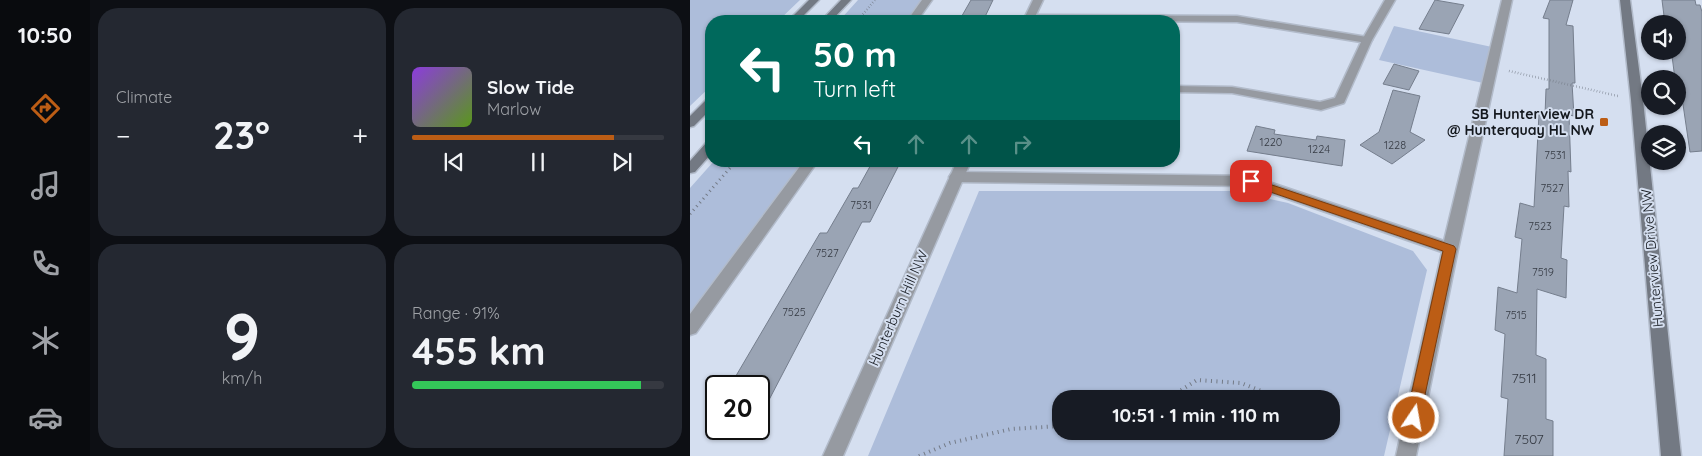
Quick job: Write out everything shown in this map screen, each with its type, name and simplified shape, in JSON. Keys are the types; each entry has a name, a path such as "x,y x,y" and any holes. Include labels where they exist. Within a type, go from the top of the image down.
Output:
{"street":[{"path":"799,15 814,0"},
{"path":"832,15 846,0"},
{"path":"916,15 927,0"},
{"path":"1031,15 1038,0"},
{"path":"1180,89 1232,90 1321,106 1340,100 1367,40 1390,0"},
{"path":"1406,456 1506,0"},
{"name":"Hunterview Drive NW","path":"1625,0 1638,110 1670,456"},
{"path":"1180,19 1237,19 1367,40"},
{"path":"690,123 705,108"},
{"path":"690,169 705,153"},
{"path":"690,328 807,167"},
{"name":"Hunterburn Hill NW","path":"833,456 961,167"},
{"path":"956,177 1251,181 1450,249"}],"path":[{"path":"862,15 875,0"},
{"path":"1492,67 1603,92"},
{"path":"690,214 731,167"},
{"path":"1181,390 1197,380 1241,383 1259,390"},
{"path":"919,456 950,443 1011,429 1052,427"}],"shaded area":[{"path":"690,0 800,0 784,15 705,15 705,92 690,106"},
{"path":"858,0 924,0 913,15 844,15"},
{"path":"1394,26 1492,47 1483,83 1379,60"},
{"path":"709,167 802,167 690,313 690,188"},
{"path":"979,191 1233,191 1288,203 1413,251 1427,270 1384,456 868,456"}],"building":[{"path":"971,0 993,0 986,15 962,15"},
{"path":"1435,0 1464,5 1449,34 1419,29"},
{"path":"1550,0 1573,0 1566,25 1573,26 1575,83 1572,83 1574,116 1569,115 1571,172 1568,171 1569,207 1564,206 1561,258 1567,260 1566,298 1537,289 1536,355 1546,359 1546,419 1553,421 1553,456 1504,456 1508,399 1501,397 1505,334 1495,330 1498,287 1517,293 1522,239 1515,237 1520,203 1534,207 1539,114 1545,115 1546,89 1549,89 1549,19 1543,18"},
{"path":"1662,0 1695,0 1696,5 1700,5 1702,12 1702,151 1690,152 1685,115 1686,70 1674,70 1673,60 1686,60 1686,15 1664,15"},
{"path":"1394,64 1419,71 1409,90 1383,84"},
{"path":"1393,90 1420,96 1410,132 1425,140 1392,164 1360,145 1379,132"},
{"path":"1256,126 1275,130 1274,134 1316,140 1317,136 1345,140 1342,166 1247,151"},
{"path":"870,167 898,167 870,222 862,222 770,398 770,375 736,375 820,233 827,233 853,188 858,188"}],"place":[{"name":"SB Hunterview DR @ Hunterquay HL NW","path":"1604,122"}],"route":[{"path":"1251,181 1450,249 1414,418"}]}
